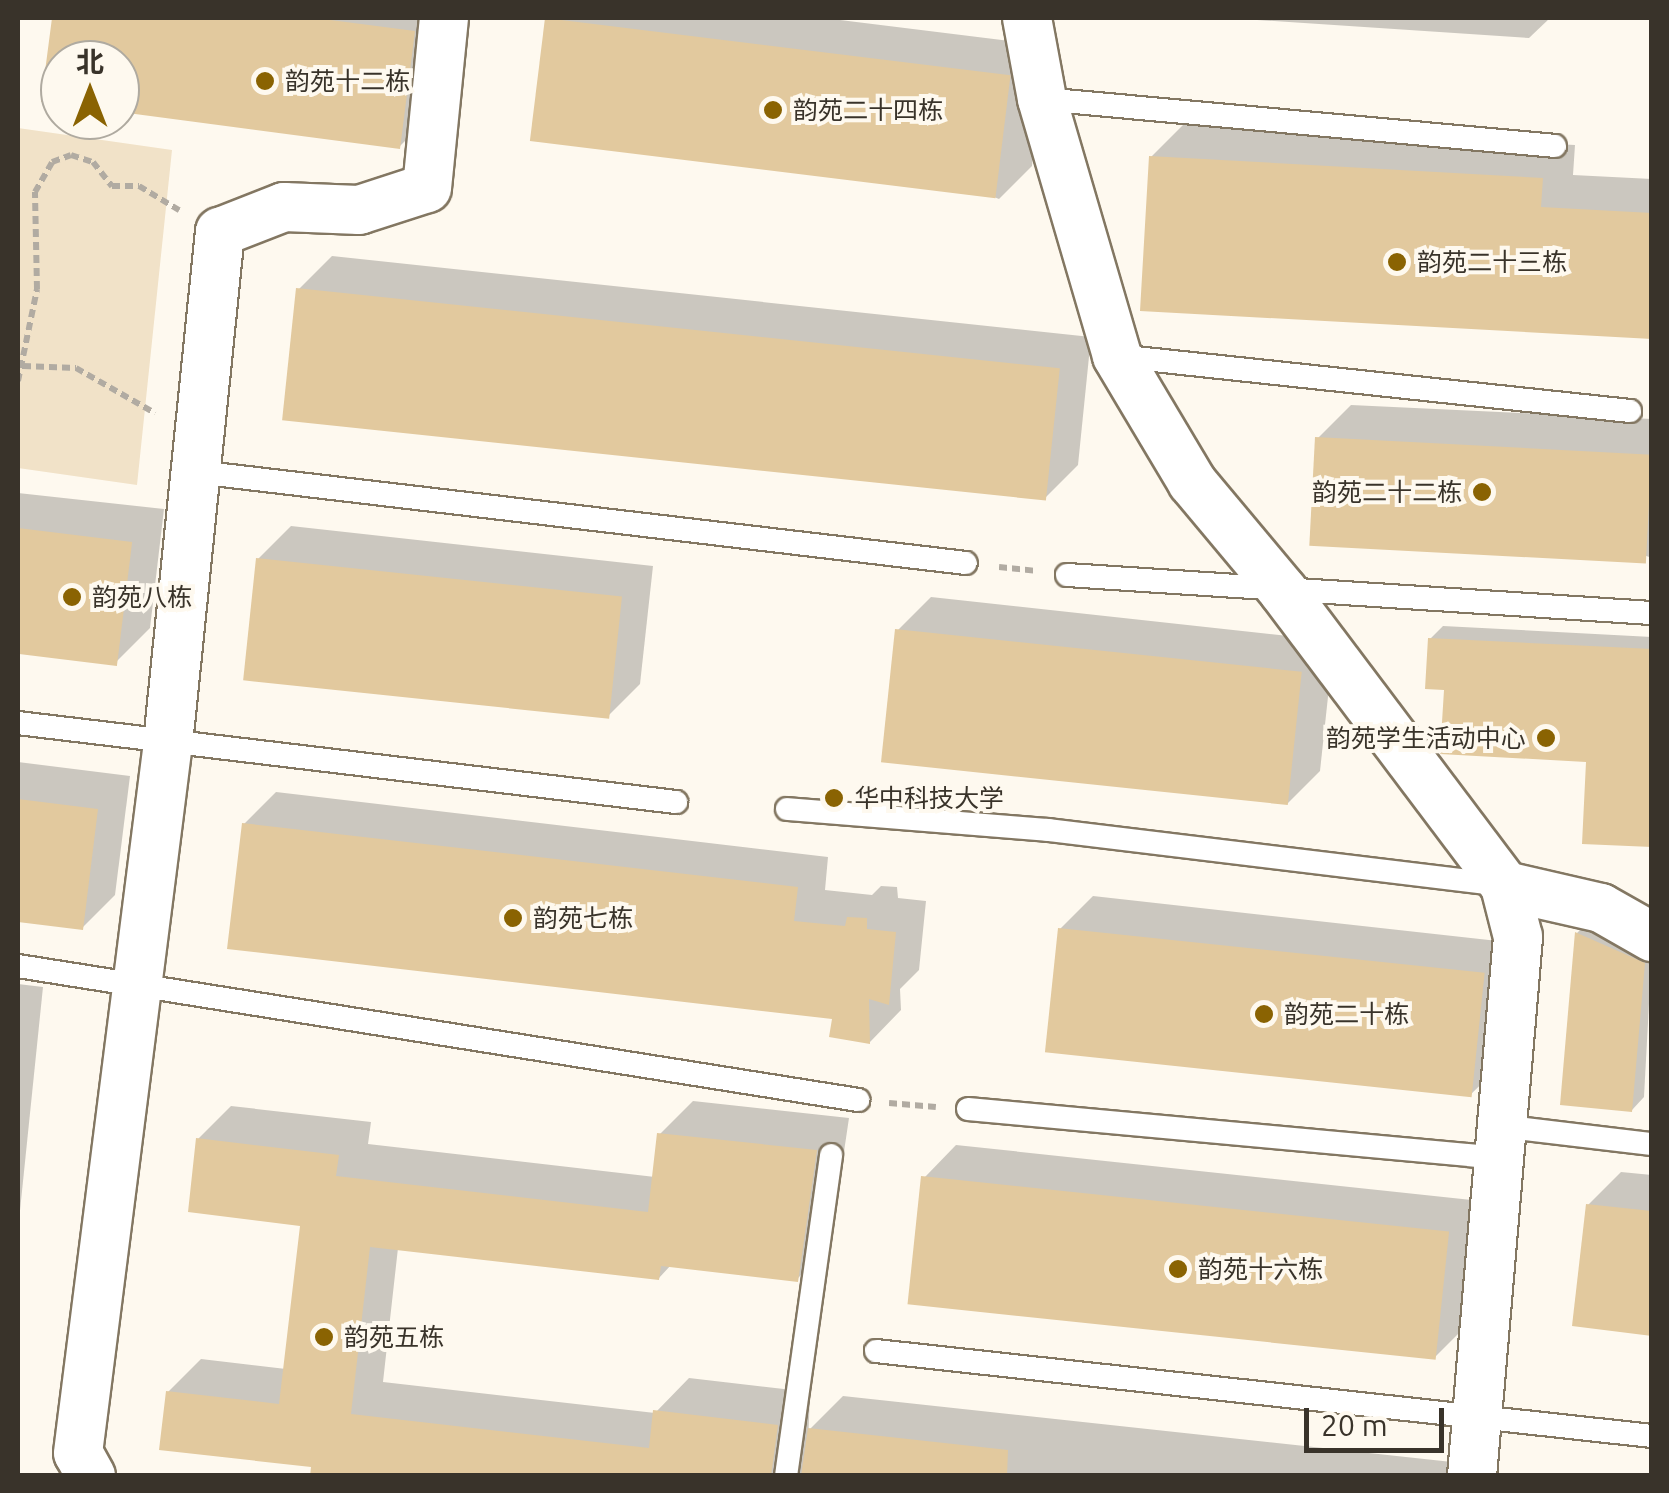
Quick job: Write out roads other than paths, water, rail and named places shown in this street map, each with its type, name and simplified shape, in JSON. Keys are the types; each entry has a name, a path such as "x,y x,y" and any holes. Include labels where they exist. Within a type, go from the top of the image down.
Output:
{"street":[{"path":"91,1476 78,1453 168,743 220,232 284,207 359,210 427,188 444,18"},
{"path":"1027,18 1042,99 1117,356 1192,482 1283,591 1505,886 1518,938 1472,1476"},
{"path":"1505,886 1601,908 1652,936"}],"lane":[{"path":"1042,99 1555,146"},
{"path":"1117,356 1630,411"},
{"path":"198,455 966,562"},
{"path":"1067,575 1652,613"},
{"path":"18,724 676,802"},
{"path":"786,809 1048,830 1505,886"},
{"path":"18,966 858,1100"},
{"path":"968,1109 1500,1142 1652,1144"},
{"path":"786,1476 830,1155"},
{"path":"876,1351 1476,1422 1652,1436"}],"place":[{"name":"韵苑十二栋","path":"265,81"},
{"name":"韵苑二十四栋","path":"773,110"},
{"name":"韵苑二十三栋","path":"1397,262"},
{"name":"韵苑二十二栋","path":"1482,492"},
{"name":"韵苑八栋","path":"72,597"},
{"name":"韵苑学生活动中心","path":"1546,738"},
{"name":"华中科技大学","path":"834,798"},
{"name":"韵苑七栋","path":"513,918"},
{"name":"韵苑二十栋","path":"1264,1014"},
{"name":"韵苑十六栋","path":"1178,1269"},
{"name":"韵苑五栋","path":"324,1337"}]}
